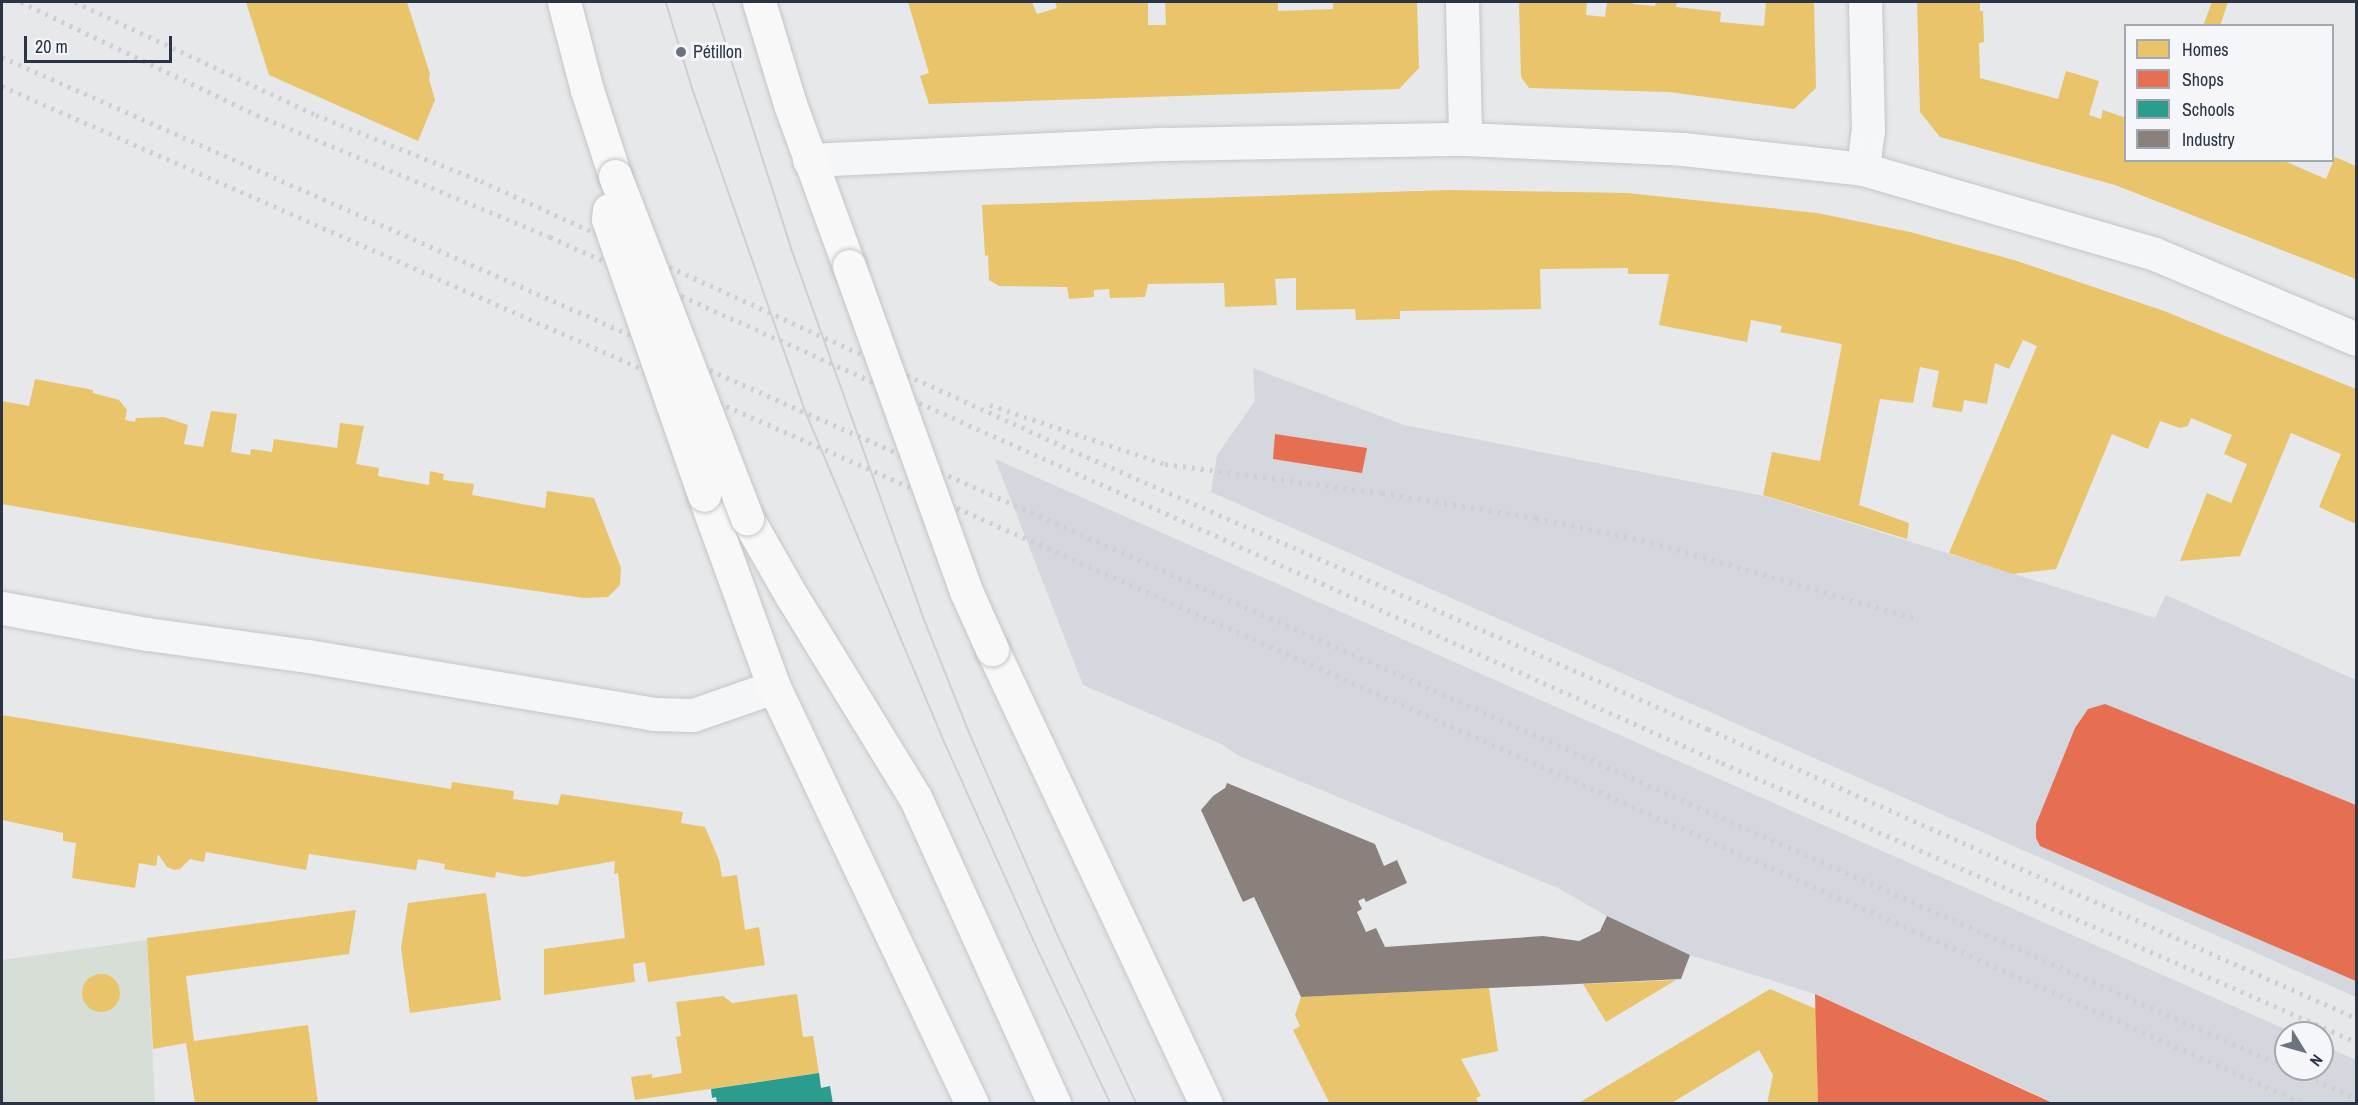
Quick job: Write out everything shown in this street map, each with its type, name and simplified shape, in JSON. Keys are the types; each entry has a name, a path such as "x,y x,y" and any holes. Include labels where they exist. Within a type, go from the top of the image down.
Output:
{"main road":[{"path":"564,2 615,176 747,518 791,595 915,797 1054,1104"},
{"path":"759,2 809,160 966,591 1206,1104"},
{"path":"615,176 608,219 774,687 972,1104"}],"street":[{"path":"1462,2 1465,139"},
{"path":"1863,169 1868,131 1865,2"},
{"path":"809,160 1165,144 1465,139 1683,149 1863,169 2156,254 2356,339"},
{"path":"2,608 147,634 308,656 653,714 693,715 774,687"}],"shaded area":[{"path":"1253,368 1404,425 1764,496 2155,618 2166,595 2356,680 2356,997 1211,492 1217,455 1255,401"},
{"path":"995,459 2274,1024 2274,1081 2334,1081 2334,1050 2356,1060 2356,1103 2055,1103 1815,994 1690,955 1607,916 1558,888 1239,756 1221,744 1083,685"},
{"path":"147,940 155,1103 2,1103 2,960"}],"building: Homes":[{"path":"246,2 407,2 430,74 429,79 435,100 418,141 269,75"},
{"path":"908,2 1032,2 1037,14 1057,8 1055,2 1148,2 1148,25 1166,25 1165,2 1278,2 1278,11 1333,9 1333,2 1417,2 1419,68 1399,89 929,104 920,76 929,73"},
{"path":"1519,2 1587,2 1586,15 1605,17 1607,2 1633,2 1633,4 1655,6 1656,2 1677,2 1676,7 1721,12 1720,22 1764,26 1766,2 1814,2 1816,88 1794,109 1669,92 1529,88 1521,77"},
{"path":"1917,2 1980,2 1980,11 1983,11 1984,42 1979,43 1980,78 2058,99 2066,71 2099,81 2089,115 2101,119 2103,110 2124,117 2124,162 2287,162 2326,179 2335,157 2356,166 2356,279 2115,185 1940,137 1920,112"},
{"path":"2212,2 2228,2 2221,24 2204,24"},
{"path":"1449,190 1627,193 1817,213 1910,232 2014,260 2164,311 2356,389 2356,524 2319,507 2341,454 2291,433 2240,556 2180,561 2207,493 2231,503 2247,464 2224,454 2232,435 2191,418 2188,426 2180,428 2160,421 2148,449 2112,434 2056,569 2013,574 1949,553 2037,346 2023,340 2009,369 1995,363 1987,404 1964,400 1962,412 1932,407 1939,371 1920,367 1913,403 1880,399 1859,505 1909,523 1907,539 1763,495 1772,452 1820,461 1842,344 1780,332 1782,326 1751,320 1747,342 1659,325 1669,274 1628,274 1628,268 1540,269 1541,309 1400,311 1400,319 1356,320 1355,309 1296,310 1296,278 1275,279 1277,305 1225,307 1224,283 1148,284 1145,297 1110,298 1109,289 1094,290 1094,297 1069,299 1067,287 999,286 989,280 982,205"},
{"path":"35,379 93,390 93,393 119,400 127,410 125,420 135,422 136,418 164,417 188,425 184,444 203,447 211,411 237,414 231,452 250,455 251,449 272,452 274,439 337,448 340,423 364,426 356,464 379,468 378,476 429,485 430,471 444,474 443,480 474,484 472,495 545,508 547,491 594,498 621,568 620,585 608,597 584,598 316,559 2,504 2,401 29,406"},
{"path":"2,715 451,789 452,782 514,791 513,799 558,805 561,794 683,812 681,823 705,827 719,860 722,877 737,875 745,930 759,927 765,965 648,982 645,962 633,964 635,982 544,995 544,949 625,938 618,873 614,874 615,861 524,877 496,872 495,878 444,869 445,864 418,859 416,870 309,854 306,870 206,852 204,862 190,859 180,869 174,870 167,867 158,854 156,866 139,863 135,888 72,878 76,843 63,841 63,833 2,820"},
{"path":"486,893 501,1000 410,1013 401,948 408,903"},
{"path":"356,910 349,954 186,976 194,1041 308,1025 318,1104 195,1104 186,1043 153,1049 147,938"},
{"path":"101,974 114,980 120,993 114,1006 101,1012 88,1006 82,993 88,980"},
{"path":"1676,980 1606,1022 1583,984"},
{"path":"1489,988 1498,1051 1461,1059 1481,1096 1476,1098 1479,1104 1330,1104 1293,1030 1300,1026 1295,1015 1301,997"},
{"path":"1770,989 1816,1009 1818,1104 1767,1104 1773,1075 1759,1050 1670,1104 1577,1104"},
{"path":"797,994 803,1037 813,1036 819,1073 635,1100 631,1077 652,1074 652,1078 682,1073 676,1037 681,1036 676,1002 723,996 732,1003"}],"building: Shops":[{"path":"1275,434 1367,448 1362,473 1273,459"},
{"path":"2105,704 2356,805 2356,981 2040,846 2036,838 2036,824 2075,728 2088,709"},
{"path":"1815,994 2055,1104 1818,1104"}],"building: Schools":[{"path":"819,1073 821,1088 830,1086 833,1104 717,1104 716,1097 712,1098 711,1089"}],"building: Industry":[{"path":"1227,783 1375,844 1384,866 1397,860 1407,883 1366,902 1364,898 1358,901 1362,909 1357,912 1366,932 1376,928 1385,947 1543,936 1579,941 1600,931 1607,916 1690,955 1681,979 1301,997 1254,897 1243,902 1201,810 1213,796 1225,788"}],"tram line":[{"path":"666,2 693,90 805,410 946,745 1033,939 1111,1104"},
{"path":"713,2 791,247 921,611 970,734 1055,929 1137,1104"}],"railway":[{"path":"21,2 257,115 550,237 1722,763 2356,1042"},
{"path":"75,2 316,115 481,181 1087,457 1708,729 2356,1018"},
{"path":"2,57 2274,1062"},
{"path":"2,86 2306,1104"},
{"path":"990,405 1165,464 1382,493 1536,518 1651,542 1917,619"},
{"path":"2318,1081 2356,1098"}],"place":[{"name":"Pétillon","path":"681,52"}]}
